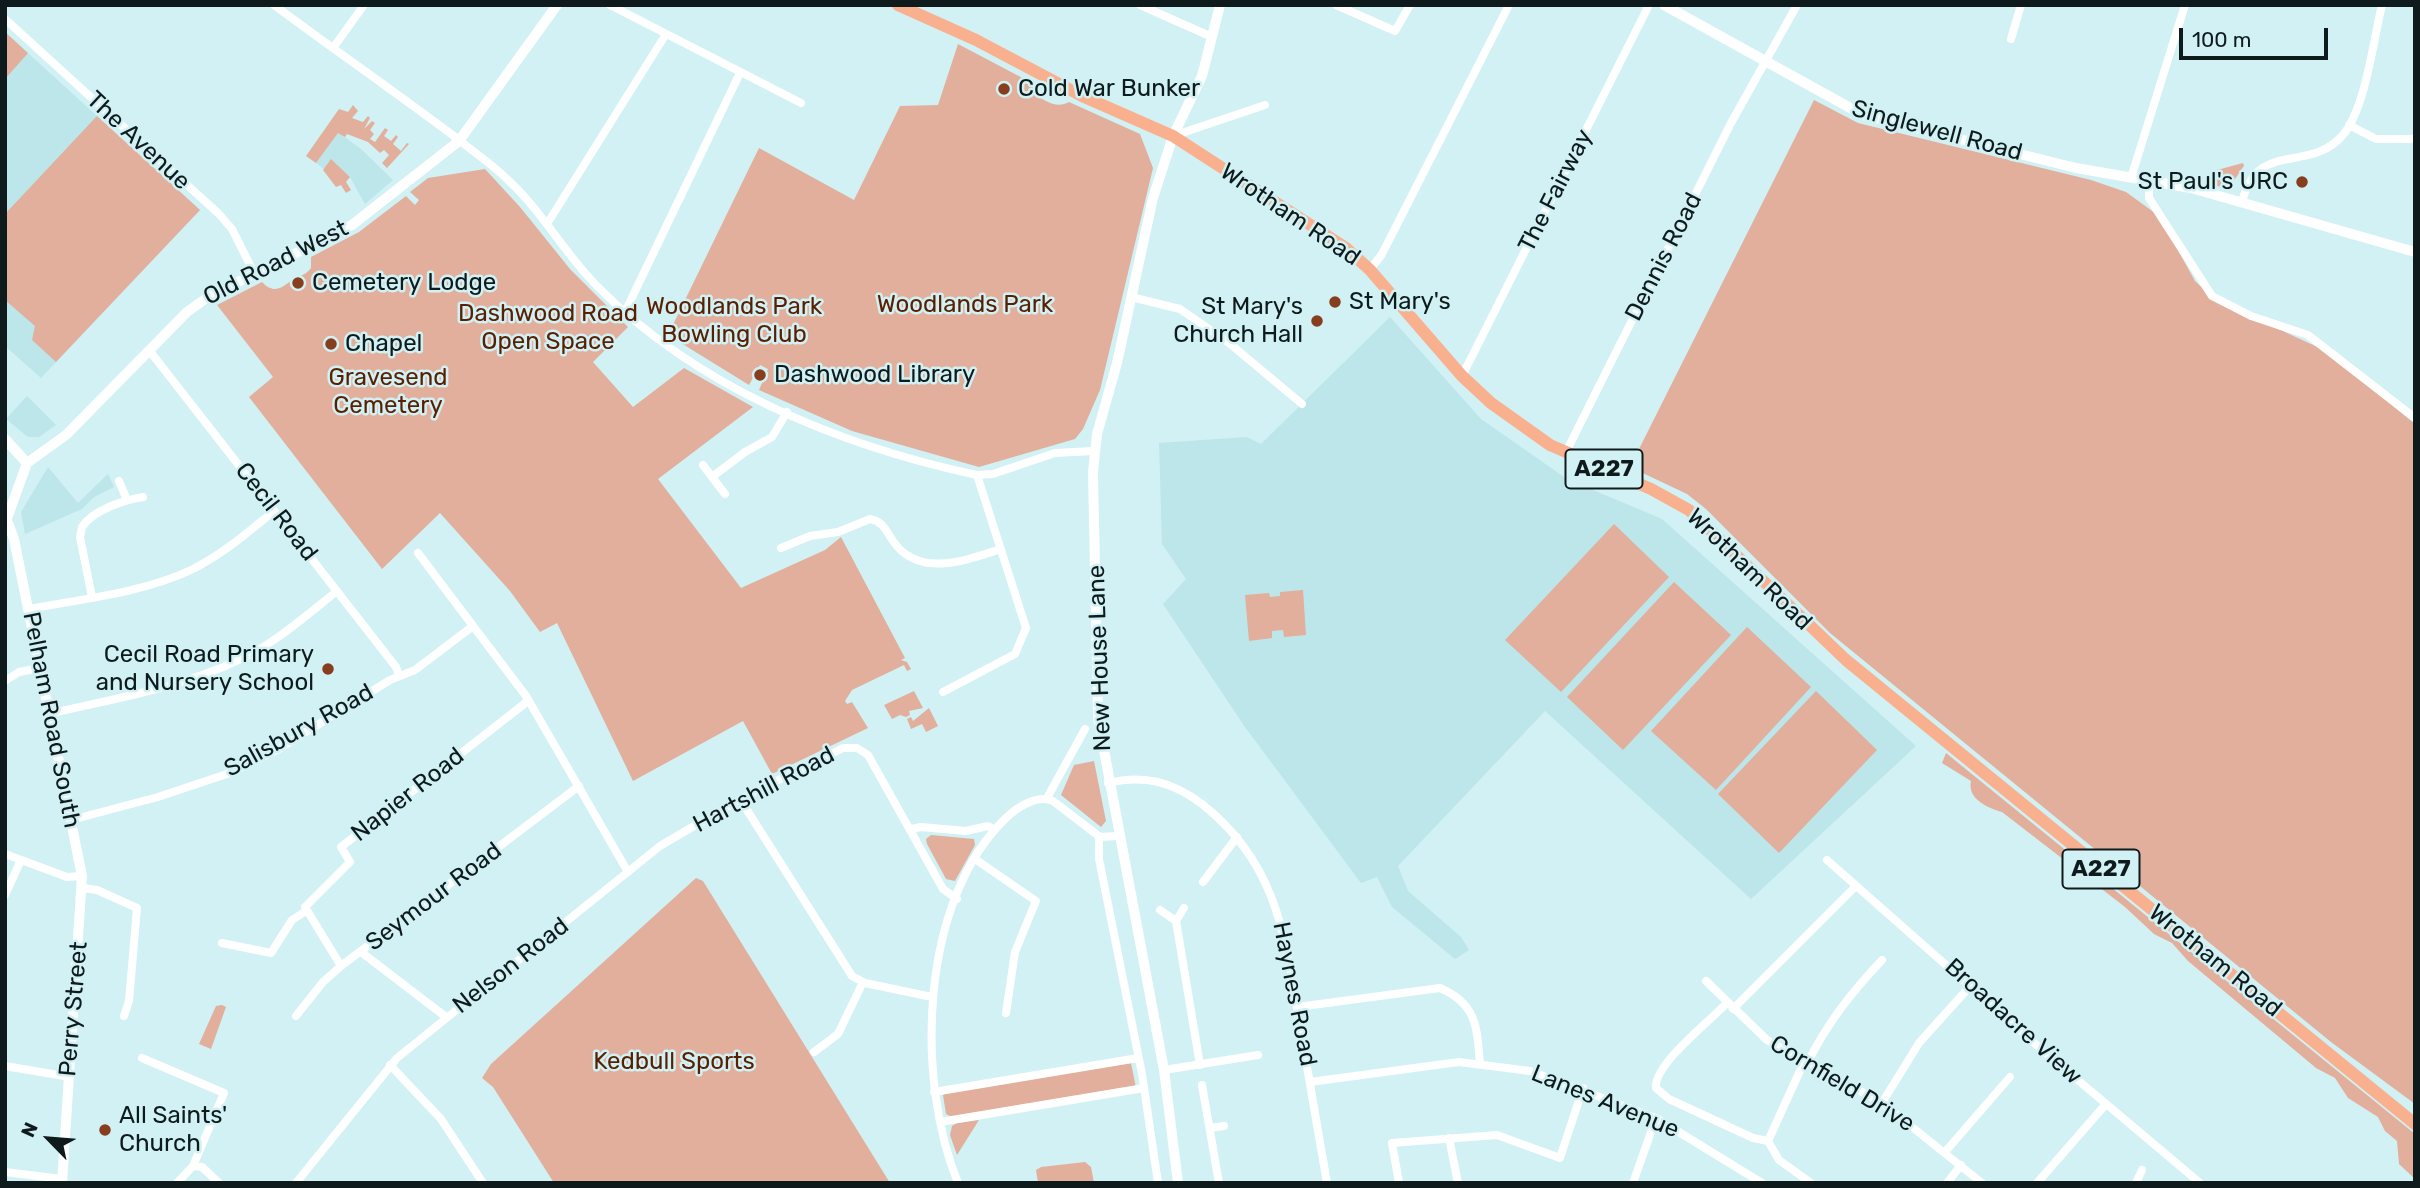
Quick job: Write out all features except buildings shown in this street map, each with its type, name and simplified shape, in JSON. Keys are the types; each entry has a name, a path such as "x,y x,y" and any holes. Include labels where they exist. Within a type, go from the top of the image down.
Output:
{"main road":[{"name":"Wrotham Road","path":"898,5 976,40 1082,96 1173,136 1346,248 1370,270 1462,376 1526,430 1566,452 1651,489 1689,510 1840,655 2415,1124"}],"street":[{"path":"274,5 509,180 579,266 625,312 683,356 787,412 863,444 977,475 993,474 1055,453 1094,452"},
{"path":"333,48 364,5"},
{"name":"Old Road West","path":"27,463 66,435 196,305 352,225 459,141 557,5"},
{"path":"610,5 801,103"},
{"path":"1140,5 1212,37"},
{"name":"New House Lane","path":"1178,1183 1164,1070 1108,783 1097,694 1094,452 1153,198 1173,136 1202,76 1220,5"},
{"path":"1336,5 1395,31 1410,5"},
{"path":"1370,270 1382,254 1509,5"},
{"name":"The Fairway","path":"1462,376 1649,5"},
{"name":"Singlewell Road","path":"1664,5 1863,116 2077,168 2242,202 2415,252"},
{"name":"Dennis Road","path":"1566,452 1763,61 1797,5"},
{"path":"2011,39 2021,5"},
{"path":"2132,178 2185,5"},
{"path":"2242,202 2250,178 2257,169 2325,148 2349,125 2359,100 2382,5"},
{"name":"The Avenue","path":"5,19 219,214 232,229 255,275"},
{"path":"547,224 666,34"},
{"path":"625,312 740,73"},
{"path":"1173,136 1265,105"},
{"path":"2349,125 2376,139 2415,139"},
{"path":"2149,181 2149,198 2212,296 2251,316 2308,335 2415,418"},
{"path":"1131,297 1180,309 1229,343 1303,404"},
{"name":"Cecil Road","path":"149,350 396,667 399,676"},
{"path":"712,477 745,452 772,437 787,412"},
{"path":"5,439 27,463 7,524"},
{"path":"703,465 725,494"},
{"path":"943,692 1015,654 1026,628 977,475"},
{"path":"119,481 127,500"},
{"path":"92,597 80,530 88,519 127,500 143,497"},
{"path":"29,609 92,597 190,570 222,551 274,511"},
{"path":"781,548 810,536 838,533 870,519 882,524 903,552 929,564 952,563 1001,549"},
{"name":"Pelham Road South","path":"7,524 15,539 82,876"},
{"path":"418,553 528,701 628,872"},
{"path":"49,714 145,692 232,663 266,645 337,591"},
{"name":"Salisbury Road","path":"71,820 158,797 242,768 412,671 473,626"},
{"path":"5,681 17,673 40,668"},
{"name":"Napier Road","path":"306,911 307,904 351,862 341,847 528,701"},
{"name":"New House Lane","path":"1047,797 1085,729"},
{"name":"Hartshill Road","path":"660,846 740,799 843,748 854,747 869,757 943,888 957,899"},
{"name":"Haynes Road","path":"1108,783 1140,778 1174,786 1208,809 1237,837 1262,876 1276,904 1286,936 1326,1183"},
{"name":"Seymour Road","path":"296,1016 323,982 341,966 579,786"},
{"path":"958,1183 934,1092 931,1057 932,997 941,948 957,899 975,859 994,829 1012,812 1047,797 1099,836 1118,836"},
{"path":"740,799 853,977 863,982 932,997"},
{"path":"911,829 924,827 966,831 988,826 994,829"},
{"path":"1099,836 1098,852 1144,1088 1158,1183"},
{"path":"1203,882 1237,837"},
{"name":"Nelson Road","path":"361,951 446,1017 660,846"},
{"path":"5,854 67,877 82,876"},
{"path":"975,859 1037,901 1016,952 1006,1013"},
{"path":"5,895 21,860"},
{"name":"Broadacre View","path":"1827,860 2200,1183"},
{"name":"Perry Street","path":"62,1181 65,1098 69,1077 82,876"},
{"path":"1811,1183 1779,1160 1768,1141 1753,1138 1669,1099 1656,1088 1655,1080 1662,1067 1856,886"},
{"path":"83,888 97,890 135,905 129,1001 124,1016"},
{"path":"1184,908 1176,921 1200,1065"},
{"path":"1160,910 1176,921"},
{"path":"222,943 271,953 292,920 306,911 341,966"},
{"path":"1768,1141 1823,1031 1844,1001 1882,960"},
{"name":"Cornfield Drive","path":"1706,981 1768,1040 1882,1103 1982,1183"},
{"path":"814,1052 838,1034 863,982"},
{"path":"1882,1103 1919,1043 1972,984"},
{"path":"1297,1007 1440,988 1461,998 1478,1029 1480,1064"},
{"path":"296,1183 390,1065 446,1017"},
{"path":"1164,1070 1258,1055"},
{"path":"142,1058 224,1093 193,1166 177,1183"},
{"path":"934,1092 1138,1058"},
{"name":"Lanes Avenue","path":"1310,1082 1439,1063 1480,1064 1530,1071 1583,1088 1656,1118 1762,1183"},
{"path":"390,1065 441,1119 482,1183"},
{"path":"5,1066 69,1077"},
{"path":"1945,1152 2010,1077"},
{"path":"1202,1085 1219,1183"},
{"path":"940,1122 1144,1088"},
{"path":"1399,1183 1392,1143 1497,1135 1560,1158 1583,1088"},
{"path":"2037,1183 2106,1104"},
{"path":"1633,1183 1656,1118"},
{"path":"1210,1128 1224,1126"},
{"path":"1449,1138 1458,1183"},
{"path":"1947,1183 1961,1165"},
{"path":"193,1166 201,1167 219,1183"},
{"path":"2136,1183 2142,1170"},
{"path":"5,1172 62,1181"}],"shaded area":[{"path":"5,32 200,210 41,378 5,346"},
{"path":"338,132 361,149 393,180 365,204 350,177 332,160 324,169 316,163"},
{"path":"1390,317 1481,419 1567,479 1662,519 1916,746 1751,899 1545,711 1398,866 1408,891 1461,937 1469,950 1455,959 1392,907 1377,877 1361,883 1245,727 1163,604 1186,579 1162,544 1159,443 1247,437 1261,444"},
{"path":"27,396 56,425 39,437 28,437 6,419"},
{"path":"48,467 78,503 108,474 114,487 94,497 82,509 25,534 21,512"}],"green space":[{"path":"5,32 28,53 5,79"},
{"name":"Woodlands Park","path":"958,44 1032,83 1034,93 1046,101 1060,105 1069,102 1140,134 1153,168 1100,390 1083,429 1075,439 979,467 852,431 759,390 768,369 760,365 749,385 668,335 759,148 854,200 900,106 938,105"},
{"path":"1814,100 1858,123 2091,180 2126,192 2159,216 2195,281 2215,300 2324,350 2415,424 2415,1104 2331,1042 1830,633 1706,509 1687,494 1630,467"},
{"path":"353,105 358,111 352,118 363,122 368,116 370,118 364,129 372,121 375,123 370,130 374,134 370,139 375,142 385,128 388,130 384,136 391,141 396,135 398,137 393,144 401,151 409,144 387,168 382,163 389,155 384,150 380,153 368,142 347,134 345,137 338,133 316,163 306,156 339,109 348,112"},
{"path":"97,116 200,210 56,362 32,340 35,326 5,300 5,214"},
{"path":"331,159 350,177 346,182 351,190 346,193 341,185 336,187 323,170"},
{"path":"2243,163 2244,166 2231,183 2223,186 2211,185 2217,177 2217,170"},
{"name":"Gravesend Cemetery","path":"485,169 570,269 628,327 593,362 633,407 684,368 753,407 658,479 741,588 825,550 841,537 905,658 901,660 907,662 911,669 907,671 904,665 852,690 845,701 847,704 852,702 868,728 772,774 743,721 633,781 557,623 540,632 510,591 440,513 382,569 249,397 273,377 217,305 262,282 272,289 281,288 311,268 311,257 359,232 406,196 415,205 419,200 410,192 428,178"},
{"path":"1614,524 1669,577 1561,692 1505,640"},
{"path":"1674,582 1731,635 1623,750 1567,697"},
{"path":"1303,590 1306,635 1284,637 1283,630 1272,631 1272,638 1249,641 1245,595 1269,593 1270,597 1280,596 1280,592"},
{"path":"1747,627 1811,687 1716,790 1651,731"},
{"path":"914,691 923,708 909,711 910,715 906,717 900,715 892,719 884,705"},
{"path":"1816,691 1877,750 1779,853 1718,794"},
{"path":"929,708 938,726 926,732 922,724 911,729 907,719 911,717 913,721"},
{"path":"1946,753 2415,1134 2415,1179 2399,1164 2397,1141 2385,1131 2378,1117 2348,1098 2335,1078 2316,1068 2188,961 2172,943 2154,934 2125,907 2002,812 1975,798 1971,781 1942,763"},
{"path":"1094,761 1106,821 1101,827 1061,795 1074,765"},
{"path":"931,835 974,839 975,845 955,881 946,879 927,844 926,839"},
{"name":"Kedbull Sports","path":"696,878 703,881 890,1183 554,1183 493,1087 482,1078 491,1064"},
{"path":"216,1006 226,1007 211,1049 199,1044"},
{"path":"1131,1063 1136,1088 952,1117 946,1114 943,1095 946,1092"},
{"path":"979,1120 957,1155 950,1135 952,1126"},
{"path":"1085,1162 1091,1167 1094,1183 1038,1183 1036,1170 1041,1167"}],"place":[{"name":"Cold War Bunker","path":"1004,89"},
{"name":"St Paul's URC","path":"2302,182"},
{"name":"Cemetery Lodge","path":"298,283"},
{"name":"St Mary's","path":"1335,302"},
{"name":"St Mary's Church Hall","path":"1317,321"},
{"name":"Chapel","path":"331,344"},
{"name":"Dashwood Library","path":"760,375"},
{"name":"Cecil Road Primary and Nursery School","path":"328,669"},
{"name":"All Saints' Church","path":"105,1130"}],"park label":[{"name":"Woodlands Park Bowling Club","path":"734,321"},
{"name":"Dashwood Road Open Space","path":"548,328"}]}
